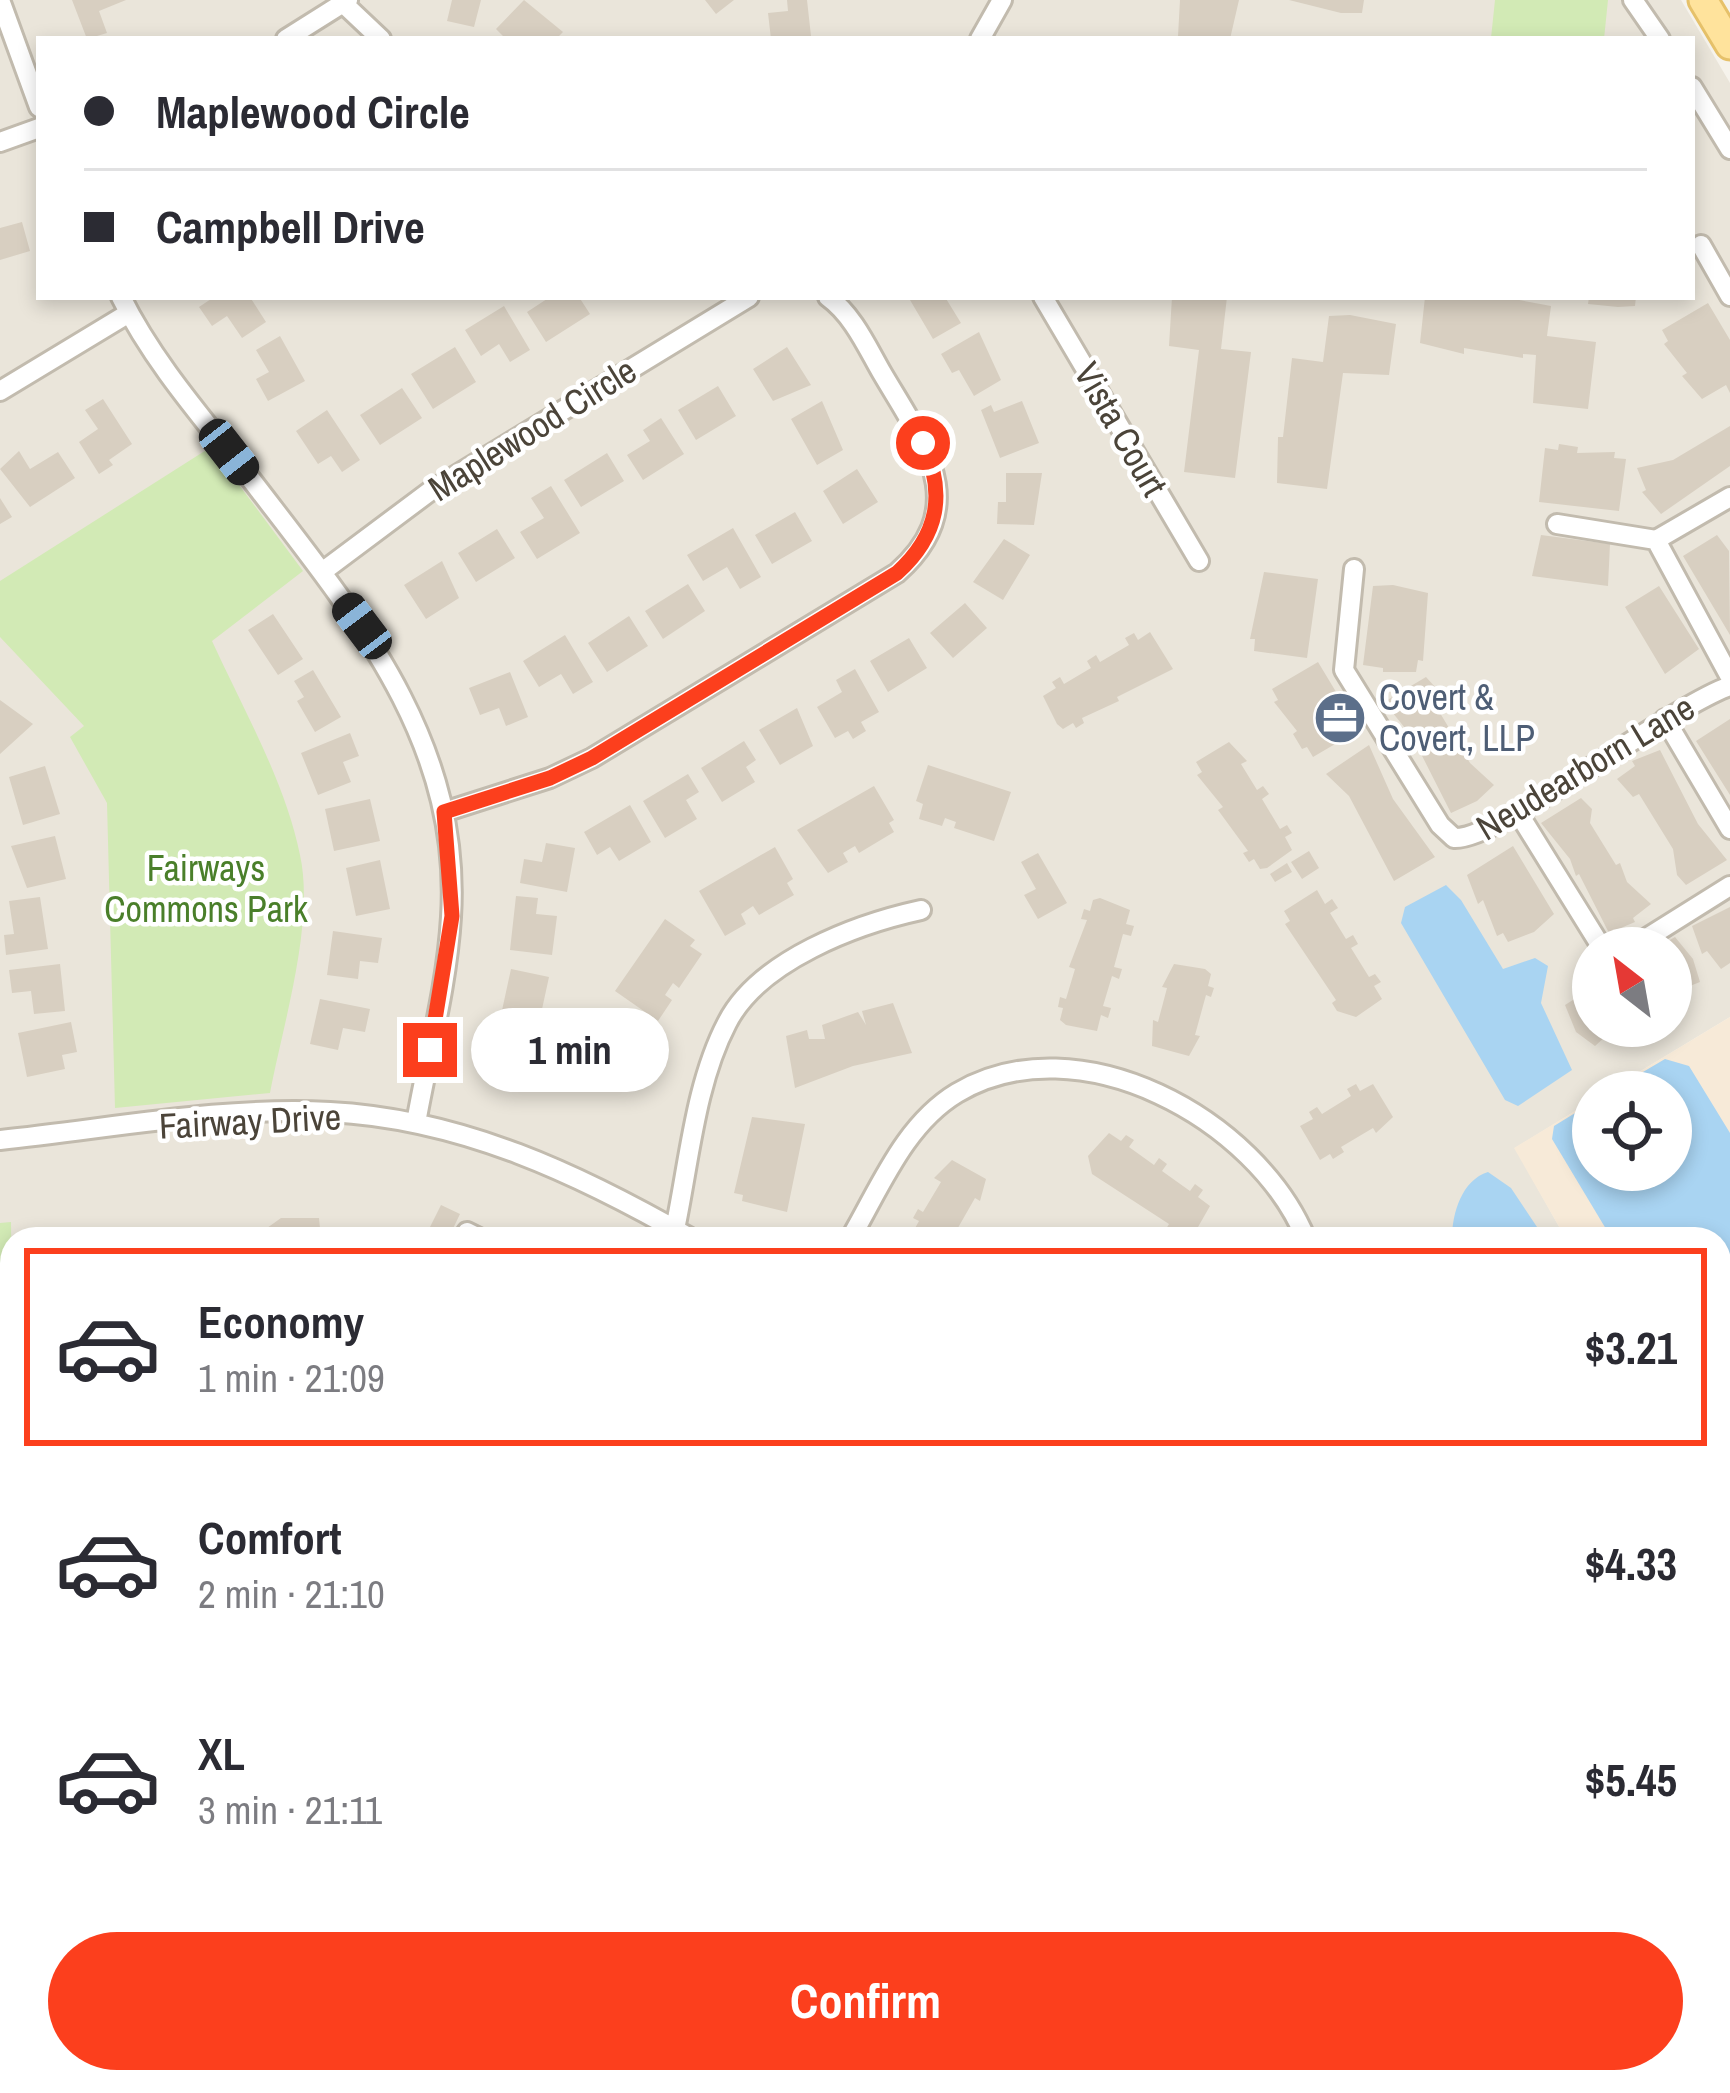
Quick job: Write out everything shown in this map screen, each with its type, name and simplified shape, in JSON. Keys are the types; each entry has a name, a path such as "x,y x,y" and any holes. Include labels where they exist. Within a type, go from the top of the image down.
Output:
{"main road":[{"path":"1703,0 1730,45"}],"street":[{"path":"0,0 36,99"},
{"path":"982,36 1002,0"},
{"path":"1633,0 1658,36"},
{"path":"291,36 346,2 378,36"},
{"path":"1695,92 1730,149"},
{"path":"0,142 36,129"},
{"path":"1701,245 1730,296"},
{"name":"Maplewood Circle","path":"322,572 429,492 744,300"},
{"path":"444,812 550,778 592,758 897,573 920,550 937,508 934,467 856,330 831,300"},
{"name":"Vista Court","path":"1045,300 1199,561"},
{"path":"0,391 125,305 396,677 434,766 444,812 452,916 416,1123"},
{"path":"1557,524 1656,541 1730,497"},
{"path":"1656,541 1730,677"},
{"name":"Neudearborn Lane","path":"1354,569 1344,670 1447,834 1465,839 1517,812 1665,719 1730,686"},
{"path":"1665,719 1730,829"},
{"path":"1517,812 1589,927"},
{"path":"1665,927 1730,886"},
{"path":"684,1227 715,1051 736,1008 772,975 852,925 921,910"},
{"path":"857,1227 903,1144 931,1113 976,1083 1051,1072 1116,1079 1195,1111 1260,1167 1298,1227"},
{"name":"Fairway Drive","path":"0,1140 254,1114 330,1112 416,1123 526,1154 669,1227"}],"shaded area":[{"path":"0,0 1681,0 1730,83 1730,1017 1692,1040 1692,927 1572,927 1572,1047 1680,1047 1641,1071 1572,1071 1572,1113 1515,1148 1559,1227 0,1227"},
{"path":"1730,1017 1730,1227 1559,1227 1514,1148 1572,1113 1572,1191 1692,1191 1692,1071 1641,1071 1680,1047 1692,1047 1692,1040"}],"green space":[{"path":"1495,0 1608,0 1604,36 1491,36"},
{"name":"Fairways Commons Park","path":"211,447 303,571 212,641 262,746 293,827 304,882 301,942 270,1093 115,1108 107,803 70,737 84,726 0,637 0,581"}],"water":[{"path":"1446,885 1461,900 1503,969 1535,958 1548,966 1541,1003 1572,1070 1518,1106 1505,1100 1401,923 1405,907"},
{"path":"1665,1059 1689,1066 1730,1133 1730,1227 1605,1227 1583,1191 1692,1191 1692,1071 1645,1071"},
{"path":"1572,1115 1572,1172 1552,1139 1554,1126"},
{"path":"1488,1172 1511,1188 1537,1227 1453,1227 1460,1199"}],"building":[{"path":"72,0 126,0 99,11 107,33 86,36"},
{"path":"452,0 481,0 474,27 447,21"},
{"path":"524,0 563,32 559,36 503,36 496,29"},
{"path":"705,0 734,0 716,14"},
{"path":"787,0 807,0 811,36 771,36 768,13 788,11"},
{"path":"1180,0 1239,0 1231,36 1178,36"},
{"path":"1289,0 1364,0 1362,13 1341,13"},
{"path":"22,222 30,251 0,260 0,228"},
{"path":"210,300 252,300 266,322 242,338 227,316 212,326 199,307"},
{"path":"545,300 581,300 590,314 546,342 527,312"},
{"path":"910,300 947,300 961,323 933,339"},
{"path":"1172,300 1227,300 1221,349 1251,352 1235,478 1184,472 1199,350 1169,346"},
{"path":"1425,300 1519,300 1551,306 1547,336 1596,342 1588,409 1533,403 1536,355 1523,354 1523,358 1464,348 1464,354 1420,343"},
{"path":"1589,300 1636,300 1635,306 1588,304"},
{"path":"1708,303 1730,340 1730,393 1726,385 1702,399 1682,376 1687,373 1664,344 1668,341 1662,330"},
{"path":"504,306 530,350 510,362 499,344 481,356 465,330"},
{"path":"1329,316 1396,324 1389,375 1343,373 1327,489 1277,483 1278,437 1283,437 1292,358 1323,362"},
{"path":"979,332 1001,380 974,396 959,370 952,373 941,354"},
{"path":"280,336 305,381 268,401 256,379 269,372 256,350"},
{"path":"455,347 476,382 433,409 411,374"},
{"path":"787,347 811,385 773,401 753,369"},
{"path":"718,386 736,416 696,440 678,410"},
{"path":"402,388 422,418 380,445 360,415"},
{"path":"103,399 132,444 109,460 113,465 99,474 79,442 98,429 85,410"},
{"path":"822,401 843,450 817,465 791,419"},
{"path":"1022,401 1039,443 1000,458 981,410 991,405 994,412"},
{"path":"327,410 360,460 342,472 331,456 318,464 296,431"},
{"path":"661,418 684,454 643,480 627,455 650,441 643,430"},
{"path":"1730,426 1730,466 1661,514 1642,492 1646,490 1637,468 1673,460"},
{"path":"1559,444 1578,447 1577,453 1615,452 1614,458 1626,459 1619,511 1539,502 1545,448 1558,450"},
{"path":"19,451 30,469 58,452 75,478 30,507 0,469"},
{"path":"607,453 624,481 581,507 564,480"},
{"path":"857,469 878,502 843,524 823,491"},
{"path":"1006,473 1042,473 1034,525 997,524 998,502 1006,502"},
{"path":"551,486 580,533 537,559 520,532 544,518 531,498"},
{"path":"0,498 12,517 0,524"},
{"path":"795,512 812,541 772,564 755,535"},
{"path":"733,528 761,577 740,589 727,567 703,581 687,555"},
{"path":"497,529 515,558 476,582 458,553"},
{"path":"1541,535 1610,544 1608,586 1532,576"},
{"path":"1717,535 1729,551 1730,635 1683,556"},
{"path":"1004,539 1030,555 1003,600 973,582"},
{"path":"442,561 459,598 426,619 404,585"},
{"path":"1264,572 1318,579 1307,658 1254,651 1255,639 1250,639"},
{"path":"688,584 705,611 663,639 645,611"},
{"path":"1373,586 1428,593 1423,661 1418,660 1416,672 1383,672 1383,668 1363,665"},
{"path":"1659,586 1699,649 1665,674 1625,607"},
{"path":"965,603 987,628 953,658 930,633"},
{"path":"273,614 303,659 278,675 248,630"},
{"path":"629,616 648,646 607,672 588,643"},
{"path":"1150,632 1173,669 1082,718 1084,723 1076,728 1073,723 1063,729 1057,724 1043,696 1056,688 1052,682 1060,677 1064,684 1091,668 1087,661 1096,655 1100,662 1129,645 1125,638 1134,633 1138,640"},
{"path":"565,635 593,682 573,694 561,674 539,687 523,661"},
{"path":"909,638 927,668 888,692 870,661"},
{"path":"1318,662 1359,730 1313,757 1307,747 1302,749 1293,734 1297,731 1274,702 1278,700 1272,689"},
{"path":"855,669 879,712 861,722 866,731 853,739 848,731 835,738 817,707 842,692 836,680"},
{"path":"313,670 341,717 315,732 297,701 304,697 294,681"},
{"path":"510,672 528,717 506,726 499,708 480,715 469,688"},
{"path":"1426,677 1436,688 1434,703 1470,763 1494,785 1477,801 1451,813 1413,738 1384,702"},
{"path":"0,700 33,724 0,754"},
{"path":"797,708 813,746 780,765 759,730"},
{"path":"1730,719 1730,795 1696,741"},
{"path":"350,733 359,756 343,762 351,782 318,795 301,753"},
{"path":"744,741 756,760 746,767 755,782 722,802 701,768"},
{"path":"1229,742 1247,761 1241,764 1257,790 1263,786 1269,794 1262,799 1280,829 1287,825 1292,833 1285,837 1292,850 1267,868 1260,869 1254,859 1249,862 1243,853 1248,851 1218,810 1223,807 1197,775 1202,772 1196,762"},
{"path":"1369,745 1393,799 1435,857 1394,881 1349,796 1326,774"},
{"path":"1660,750 1698,824 1727,860 1686,885 1677,875 1673,849 1639,794 1633,797 1617,779 1635,766 1632,761"},
{"path":"928,765 1011,792 994,841 954,828 956,822 945,818 942,826 919,819 923,804 916,801"},
{"path":"45,766 60,814 23,825 9,777"},
{"path":"688,774 699,792 686,800 697,819 665,838 643,801"},
{"path":"874,786 894,820 889,823 894,832 859,853 855,846 843,853 848,862 828,873 797,830"},
{"path":"1581,798 1592,809 1590,823 1616,865 1620,863 1627,882 1651,904 1633,918 1635,922 1606,927 1570,859 1541,823"},
{"path":"370,799 380,841 334,851 325,809"},
{"path":"630,805 651,842 619,861 610,847 597,855 584,832"},
{"path":"55,836 66,879 27,888 11,846"},
{"path":"546,843 575,848 567,892 520,883 524,859 542,862"},
{"path":"1513,846 1554,914 1534,932 1508,942 1503,933 1497,936 1467,875"},
{"path":"775,847 793,879 787,883 794,895 759,915 753,906 741,914 746,924 725,936 699,891"},
{"path":"1309,851 1319,868 1302,879 1291,862"},
{"path":"1038,853 1067,903 1038,919 1024,895 1036,889 1021,862"},
{"path":"380,860 390,909 356,916 346,868"},
{"path":"1287,863 1292,872 1275,882 1270,874"},
{"path":"1317,890 1325,904 1332,899 1338,908 1330,913 1346,939 1353,935 1358,944 1351,948 1369,977 1375,974 1381,982 1374,986 1382,999 1356,1017 1337,1011 1332,1003 1336,1000 1285,924 1290,921 1284,911"},
{"path":"516,896 538,898 536,914 557,916 552,955 510,950"},
{"path":"40,897 48,949 6,955 4,935 14,934 9,901"},
{"path":"1100,898 1130,910 1126,924 1134,926 1131,936 1123,934 1114,967 1122,969 1119,979 1112,976 1103,1006 1111,1008 1108,1018 1101,1015 1097,1031 1066,1025 1060,1020 1063,1008 1058,1007 1060,997 1066,999 1075,969 1069,967 1087,920 1081,919 1084,909 1090,911 1093,900"},
{"path":"1730,907 1730,963 1721,969 1707,951 1702,954 1692,926"},
{"path":"665,919 695,940 690,946 702,954 679,988 673,983 665,995 672,1000 658,1021 615,991"},
{"path":"333,931 382,938 378,963 360,961 358,979 327,975"},
{"path":"1692,958 1693,959 1700,982 1692,985"},
{"path":"60,964 65,1011 34,1014 31,991 12,993 9,970"},
{"path":"1174,964 1205,969 1211,974 1208,986 1214,988 1211,997 1206,995 1195,1035 1200,1036 1189,1056 1152,1046 1153,1020 1158,1022 1167,988 1162,987"},
{"path":"511,969 549,977 539,1023 501,1015"},
{"path":"320,999 370,1009 365,1032 343,1028 338,1050 310,1044"},
{"path":"893,1003 912,1053 853,1066 795,1088 786,1036 807,1030 809,1039 825,1039 822,1025 858,1012 866,1025 862,1011"},
{"path":"71,1022 77,1052 62,1055 65,1069 27,1077 18,1033"},
{"path":"497,1034 524,1039 522,1046 536,1049 528,1085 488,1077"},
{"path":"1356,1084 1360,1091 1373,1084 1393,1117 1376,1133 1373,1128 1341,1147 1344,1152 1333,1159 1330,1154 1320,1160 1300,1126 1313,1119 1309,1112 1317,1107 1322,1114 1351,1096 1347,1089"},
{"path":"752,1117 805,1124 787,1212 742,1201 743,1195 734,1193"},
{"path":"1109,1133 1121,1141 1126,1135 1134,1140 1129,1147 1154,1165 1159,1158 1167,1164 1162,1171 1190,1191 1195,1184 1203,1190 1198,1197 1210,1206 1198,1227 1167,1227 1092,1174 1088,1156"},
{"path":"952,1160 986,1179 980,1201 975,1198 958,1227 916,1227 919,1221 913,1218 918,1209 923,1212 941,1182 934,1178"},
{"path":"441,1205 460,1214 454,1227 430,1227"},
{"path":"281,1218 319,1218 320,1227 268,1227"}],"place":[{"name":"Covert & Covert, LLP","path":"1340,718"}],"route":[{"path":"430,1050 452,916 444,812 550,778 592,758 897,573 920,550 937,508 937,479 923,443"}]}
